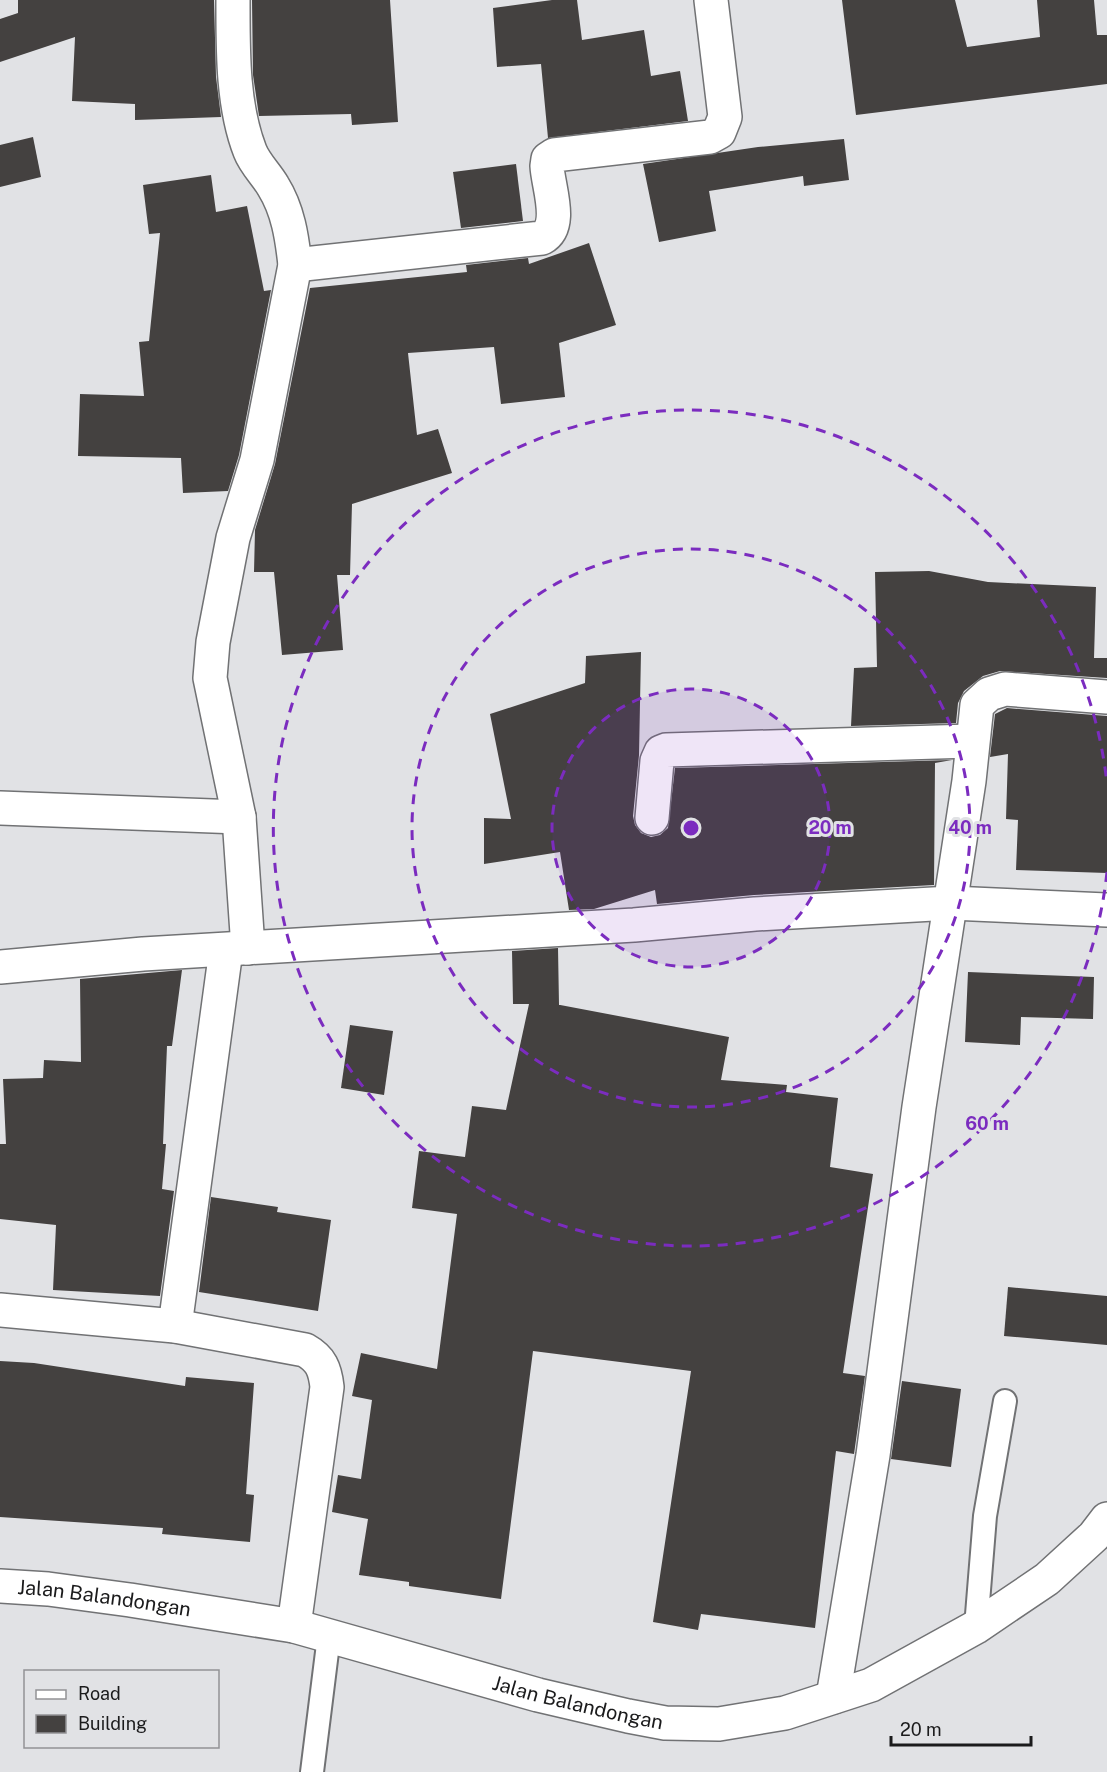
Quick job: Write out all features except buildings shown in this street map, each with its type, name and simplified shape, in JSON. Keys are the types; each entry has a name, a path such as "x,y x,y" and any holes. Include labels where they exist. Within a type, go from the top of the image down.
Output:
{"street":[{"path":"175,1326 237,949 239,817 210,678 213,642 233,538 257,460 295,265 284,204 251,154 244,134 238,92 233,0"},
{"path":"295,265 542,238 548,235 554,222 547,166 548,159 554,155 710,137 719,132 725,117 711,0"},
{"path":"833,1697 873,1455 917,1119 969,780 971,741 977,705 988,694 1005,689 1107,698"},
{"path":"652,818 657,760 661,752 666,750 971,741"},
{"path":"0,808 239,817"},
{"path":"0,967 15,963 634,926 755,914 951,903 1107,910"},
{"path":"0,1310 175,1326 305,1350 317,1357 325,1370 327,1387 294,1626"},
{"name":"Jalan Balandongan","path":"0,1586 48,1589 294,1626 538,1695 665,1723 719,1724 785,1713 871,1685 976,1627 1047,1579 1094,1536 1107,1519"}],"lane":[{"path":"976,1627 985,1516 1005,1401"},
{"path":"312,1772 329,1636"}]}
